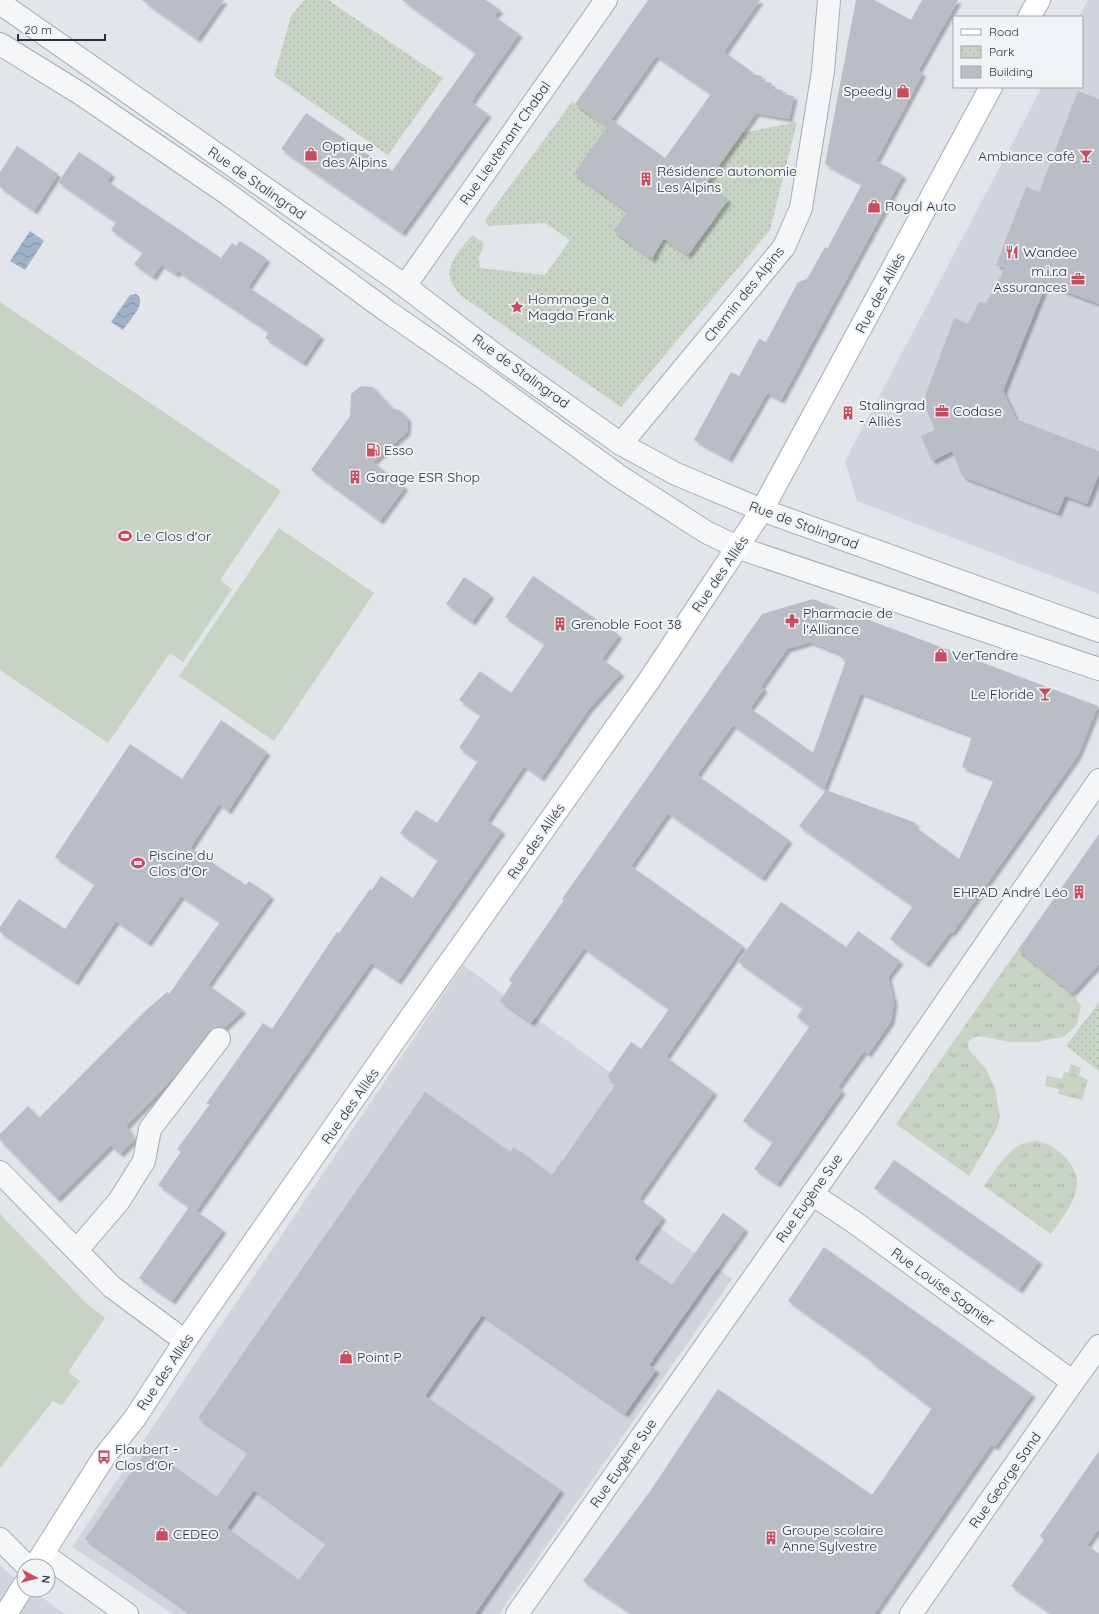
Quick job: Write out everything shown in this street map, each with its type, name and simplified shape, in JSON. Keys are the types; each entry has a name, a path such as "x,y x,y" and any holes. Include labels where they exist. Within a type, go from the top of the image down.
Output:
{"main road":[{"path":"1030,16 1039,0"},
{"name":"Rue des Alliés","path":"38,1558 104,1457 134,1418 185,1341 648,682 738,548 762,510 991,88"},
{"path":"6,1614 16,1598"}],"street":[{"name":"Rue Lieutenant Chabal","path":"405,286 606,0"},
{"name":"Chemin des Alpins","path":"622,444 784,247 801,208 822,71 828,0"},
{"name":"Rue de Stalingrad","path":"0,3 405,286 498,356 622,444 676,474 762,510 1099,631"},
{"name":"Rue de Stalingrad","path":"0,44 81,94 225,192 387,312 482,376 619,476 706,532 738,548 1099,669"},
{"name":"Rue Eugène Sue","path":"517,1614 812,1194 1099,780"},
{"path":"77,1250 119,1201 144,1161 150,1129 219,1039"},
{"path":"0,1172 112,1287 185,1341"},
{"name":"Rue Louise Sagnier","path":"812,1194 854,1222 1073,1382"},
{"name":"Rue George Sand","path":"912,1614 1099,1346"},
{"path":"0,1539 29,1558"},
{"path":"56,1574 127,1614"}],"shaded area":[{"path":"1088,0 1099,0 1099,594 857,501 845,461 1041,88 1083,88 1083,16 1080,16"},
{"path":"463,965 622,1081 562,1159 732,1279 499,1614 173,1614 72,1547"},
{"path":"0,1565 16,1579 16,1598 43,1598 65,1614 0,1614"}],"green space":[{"path":"304,0 328,0 443,78 388,155 274,76 291,16"},
{"path":"572,102 607,127 574,173 627,211 613,231 649,257 654,254 665,239 688,255 727,200 706,184 742,133 797,122 770,230 621,407 460,295 451,281 450,275 452,262 473,235 484,244 479,257 480,268 545,275 570,240 545,223 488,226 485,220"},
{"name":"Le Clos d'or","path":"0,302 281,491 220,580 232,589 183,662 170,653 108,743 0,670"},
{"path":"279,528 374,593 274,741 179,676"},
{"path":"1023,942 1037,966 1069,988 1081,1006 1077,1025 1064,1037 1036,1042 1011,1042 979,1036 970,1039 968,1044 969,1050 986,1069 995,1088 1000,1118 996,1130 969,1176 896,1124"},
{"path":"1099,1002 1099,1071 1066,1046"},
{"path":"1071,1064 1081,1068 1079,1076 1088,1080 1082,1100 1058,1094 1059,1089 1045,1086 1047,1076 1062,1079 1064,1072 1068,1073"},
{"path":"1037,1141 1050,1146 1064,1156 1072,1166 1077,1178 1076,1191 1072,1203 1051,1234 984,1186 1001,1163 1016,1147 1024,1143"},
{"path":"0,1214 86,1303 105,1318 68,1372 80,1381 62,1405 53,1401 0,1468"}],"water":[{"path":"30,231 44,241 25,270 10,261"},
{"path":"136,294 140,302 139,307 123,330 111,322 130,295"}],"building":[{"path":"142,0 224,0 197,39"},
{"path":"402,0 486,0 500,10 494,16 519,34 471,102 488,114 402,233 281,149 306,113 392,171 476,53"},
{"path":"648,0 760,0 724,52 751,71 751,74 762,76 761,81 772,83 771,88 783,90 782,94 794,96 789,119 756,113 706,184 728,200 688,255 663,238 652,259 613,231 627,211 574,173 612,120 665,158 711,94 656,56 607,126 575,104"},
{"path":"856,0 874,0 911,20 922,0 958,0 918,71 923,73 876,161 903,175 781,400 767,393 729,459 694,440 731,372 739,376 759,339 766,342 798,282 807,279 825,247 827,249 862,184 825,164"},
{"path":"1078,91 1099,99 1099,304 1046,284 1003,391 1016,419 1099,451 1099,474 1087,504 1065,496 1058,513 963,477 952,451 932,461 921,436 935,430 923,402 954,318 968,324 979,302 986,303 1005,268 996,265 1026,187 1039,192"},
{"path":"17,146 58,174 34,211 0,187 0,172"},
{"path":"79,152 112,174 107,181 221,258 232,243 236,246 240,241 267,259 248,287 321,336 303,363 265,338 269,332 178,271 176,274 161,265 153,277 134,264 143,252 111,230 116,222 58,182"},
{"path":"361,386 373,387 393,409 400,410 408,419 407,432 373,462 405,487 380,521 311,470 350,416 351,394"},
{"path":"533,576 619,635 602,659 621,673 588,710 541,778 524,766 487,821 502,831 398,981 371,963 196,1211 223,1230 172,1301 139,1278 189,1207 158,1185 181,1152 177,1149 210,1104 206,1104 263,1023 272,1029 337,932 339,933 381,876 413,898 438,860 400,833 416,810 437,823 478,761 459,748 481,715 459,700 480,671 511,693 545,644 505,617"},
{"path":"464,577 491,595 472,622 446,604"},
{"path":"813,599 1098,706 1078,755 952,933 950,932 926,964 890,939 913,906 799,826 826,790 916,823 914,826 959,859 994,779 962,767 972,736 861,693 824,789 733,725 697,775 789,840 762,878 668,813 631,866 743,946 666,1057 714,1092 639,1199 663,1217 634,1259 672,1285 723,1213 745,1229 649,1365 656,1370 625,1414 482,1315 425,1396 561,1490 475,1614 192,1614 85,1539 148,1448 217,1497 248,1452 198,1418 425,1092 510,1152 514,1147 552,1175 616,1084 607,1077 631,1042 641,1049 669,1009 584,948 531,1023 500,1001 512,983 509,980 564,900 562,899 762,614","holes":["810,642 841,654 840,657 846,660 813,753 750,708 764,689 761,686 787,649","254,1490 326,1543 299,1580 227,1528"]},
{"path":"221,720 267,752 228,811 219,804 190,848 246,885 249,881 271,896 208,985 243,1010 224,1028 215,1027 209,1031 173,1078 126,1126 135,1139 120,1154 111,1145 57,1199 0,1140 0,1134 28,1106 39,1118 143,1013 167,992 169,994 220,922 181,896 148,943 116,921 75,982 0,932 0,927 19,899 65,929 95,884 55,857 130,744 182,779"},
{"name":"EHPAD André Léo","path":"1099,834 1099,964 1072,993 1018,950"},
{"path":"781,902 846,947 858,931 900,961 888,977 894,1002 891,1021 868,1054 864,1051 838,1087 842,1091 777,1184 754,1169 773,1142 743,1121 810,1026 797,1017 803,1008 738,962"},
{"path":"894,1160 1039,1261 1019,1290 874,1188"},
{"name":"Groupe scolaire Anne Sylvestre","path":"824,1247 1032,1394 995,1447 991,1445 874,1614 632,1614 583,1581 651,1490 718,1389 872,1495 932,1408 870,1361 871,1360 788,1301"},
{"path":"1099,1451 1099,1528 1087,1545 1099,1554 1099,1614 1052,1614 1011,1586 1044,1540 1040,1536"}],"place":[{"name":"Speedy","path":"903,91"},
{"name":"Optique des Alpins","path":"311,154"},
{"name":"Ambiance café","path":"1086,156"},
{"name":"Résidence autonomie Les Alpins","path":"646,179"},
{"name":"Royal Auto","path":"874,206"},
{"name":"Wandee","path":"1012,252"},
{"name":"m.i.r.a Assurances","path":"1078,279"},
{"name":"Hommage à Magda Frank","path":"517,307"},
{"name":"Codase","path":"942,411"},
{"name":"Stalingrad - Alliés","path":"848,413"},
{"name":"Esso","path":"373,450"},
{"name":"Garage ESR Shop","path":"355,477"},
{"name":"Le Clos d'or","path":"125,536"},
{"name":"Pharmacie de l'Alliance","path":"792,621"},
{"name":"Grenoble Foot 38","path":"560,624"},
{"name":"VerTendre","path":"941,655"},
{"name":"Le Floride","path":"1045,694"},
{"name":"Piscine du Clos d'Or","path":"138,863"},
{"name":"EHPAD André Léo","path":"1079,892"},
{"name":"Point P","path":"346,1357"},
{"name":"Flaubert - Clos d'Or","path":"104,1457"},
{"name":"CEDEO","path":"162,1534"},
{"name":"Groupe scolaire Anne Sylvestre","path":"771,1538"}]}
